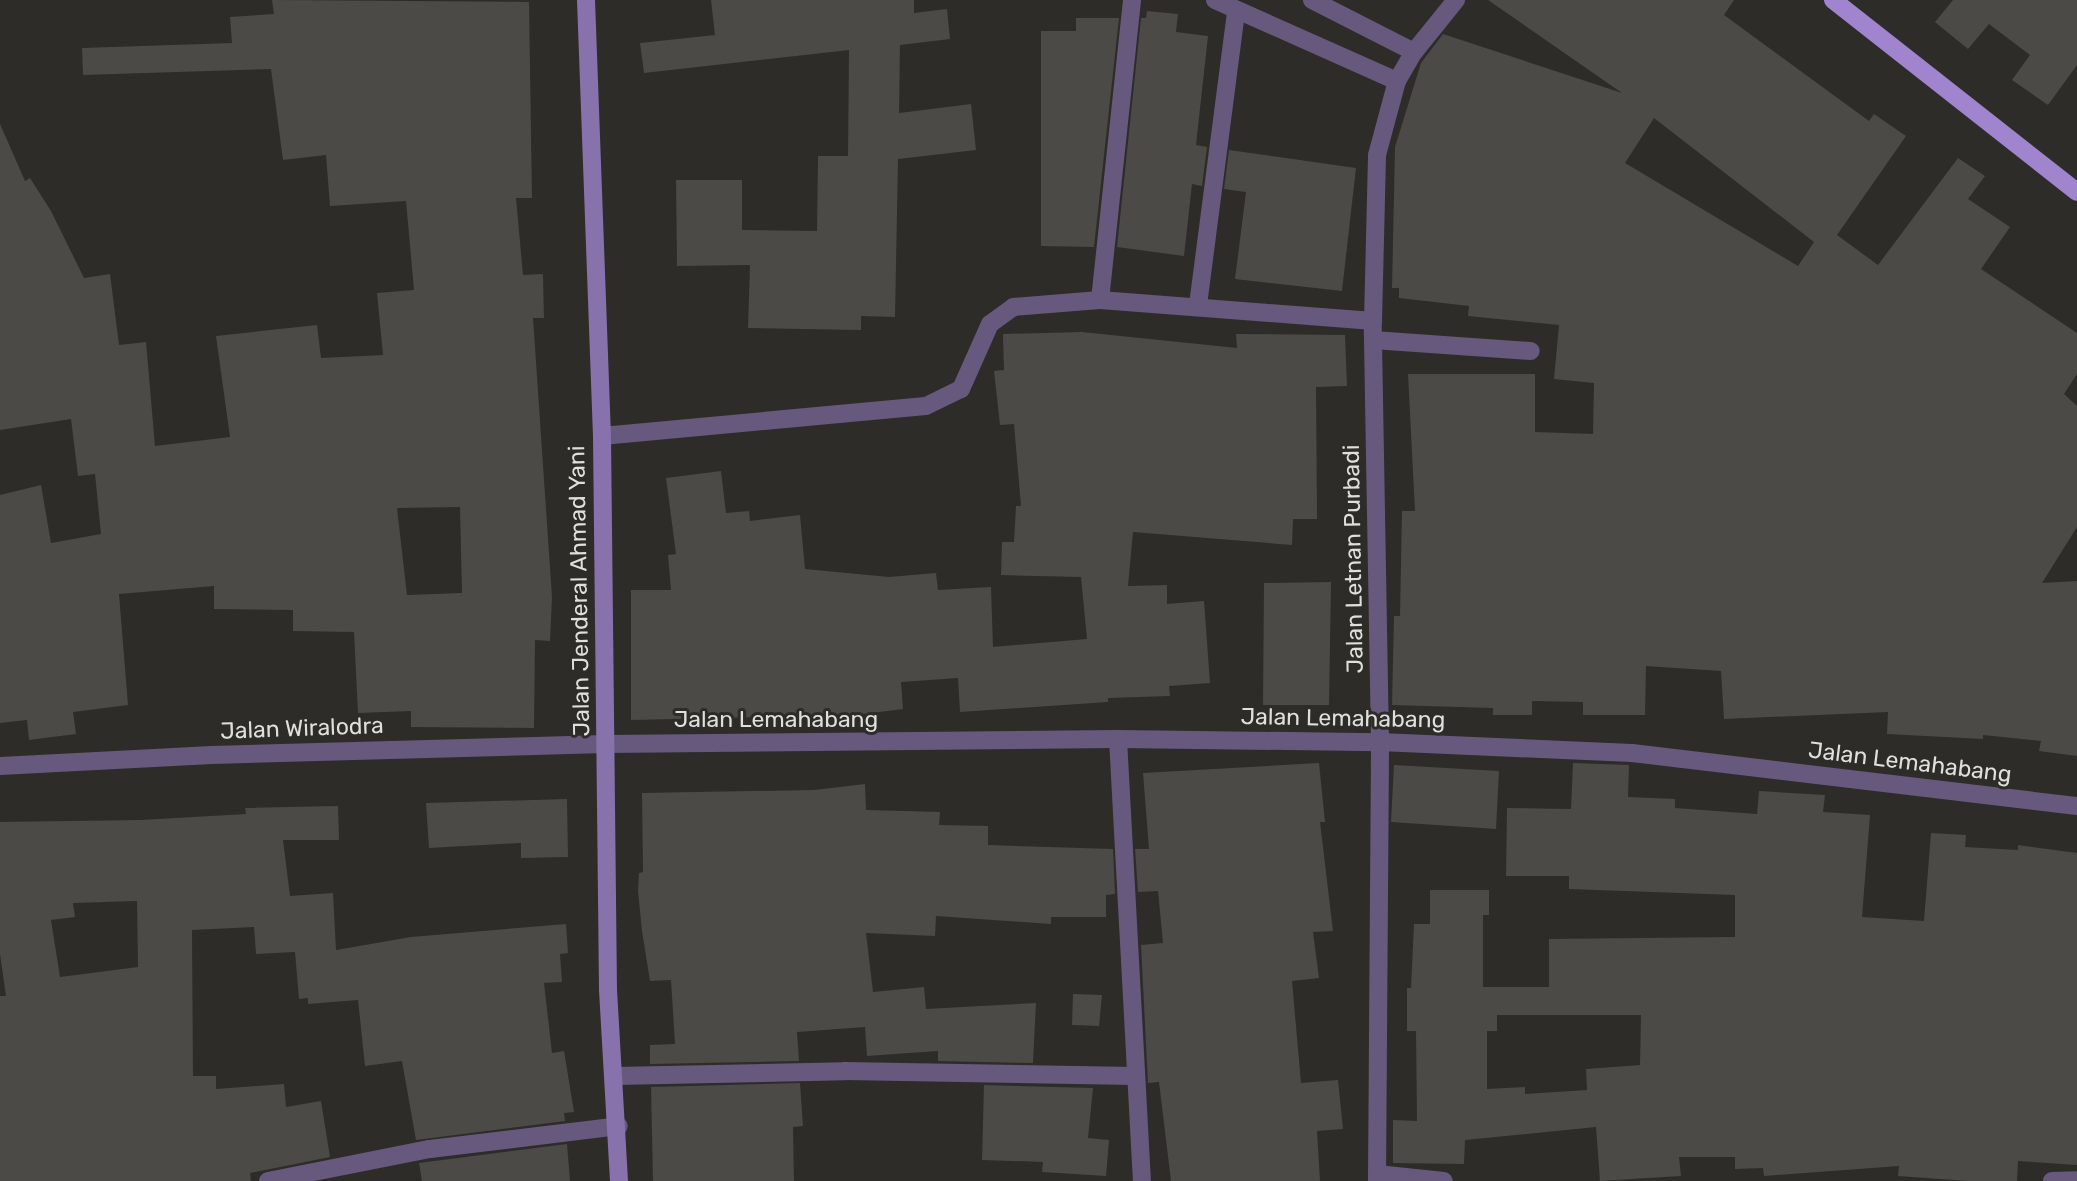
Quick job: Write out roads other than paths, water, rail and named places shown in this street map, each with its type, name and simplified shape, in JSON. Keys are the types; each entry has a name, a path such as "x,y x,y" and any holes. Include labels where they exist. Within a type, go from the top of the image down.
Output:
{"main road":[{"name":"Jalan Jenderal Ahmad Yani","path":"586,0 602,436 608,990 619,1126 619,1181"},
{"path":"1833,0 2077,192"}],"street":[{"path":"1100,300 1132,0"},
{"path":"1215,0 1236,12 1397,81"},
{"path":"1312,0 1414,52"},
{"name":"Jalan Letnan Purbadi","path":"1377,1177 1380,742 1373,321 1377,155 1397,81 1414,52 1456,0"},
{"path":"1198,305 1236,12"},
{"path":"602,436 926,406 961,389 999,315 1013,307 1100,300 1198,305 1373,321"},
{"path":"1374,340 1531,351"},
{"path":"1118,738 1142,1181"},
{"name":"Jalan Lemahabang","path":"605,744 1118,738 1380,742 1632,753 2077,806"},
{"name":"Jalan Wiralodra","path":"0,766 212,755 605,744"},
{"path":"615,1076 845,1071 1135,1076"},
{"path":"268,1181 430,1149 619,1126"},
{"path":"1377,1177 1444,1181"},
{"path":"2052,1181 2077,1180"}]}
